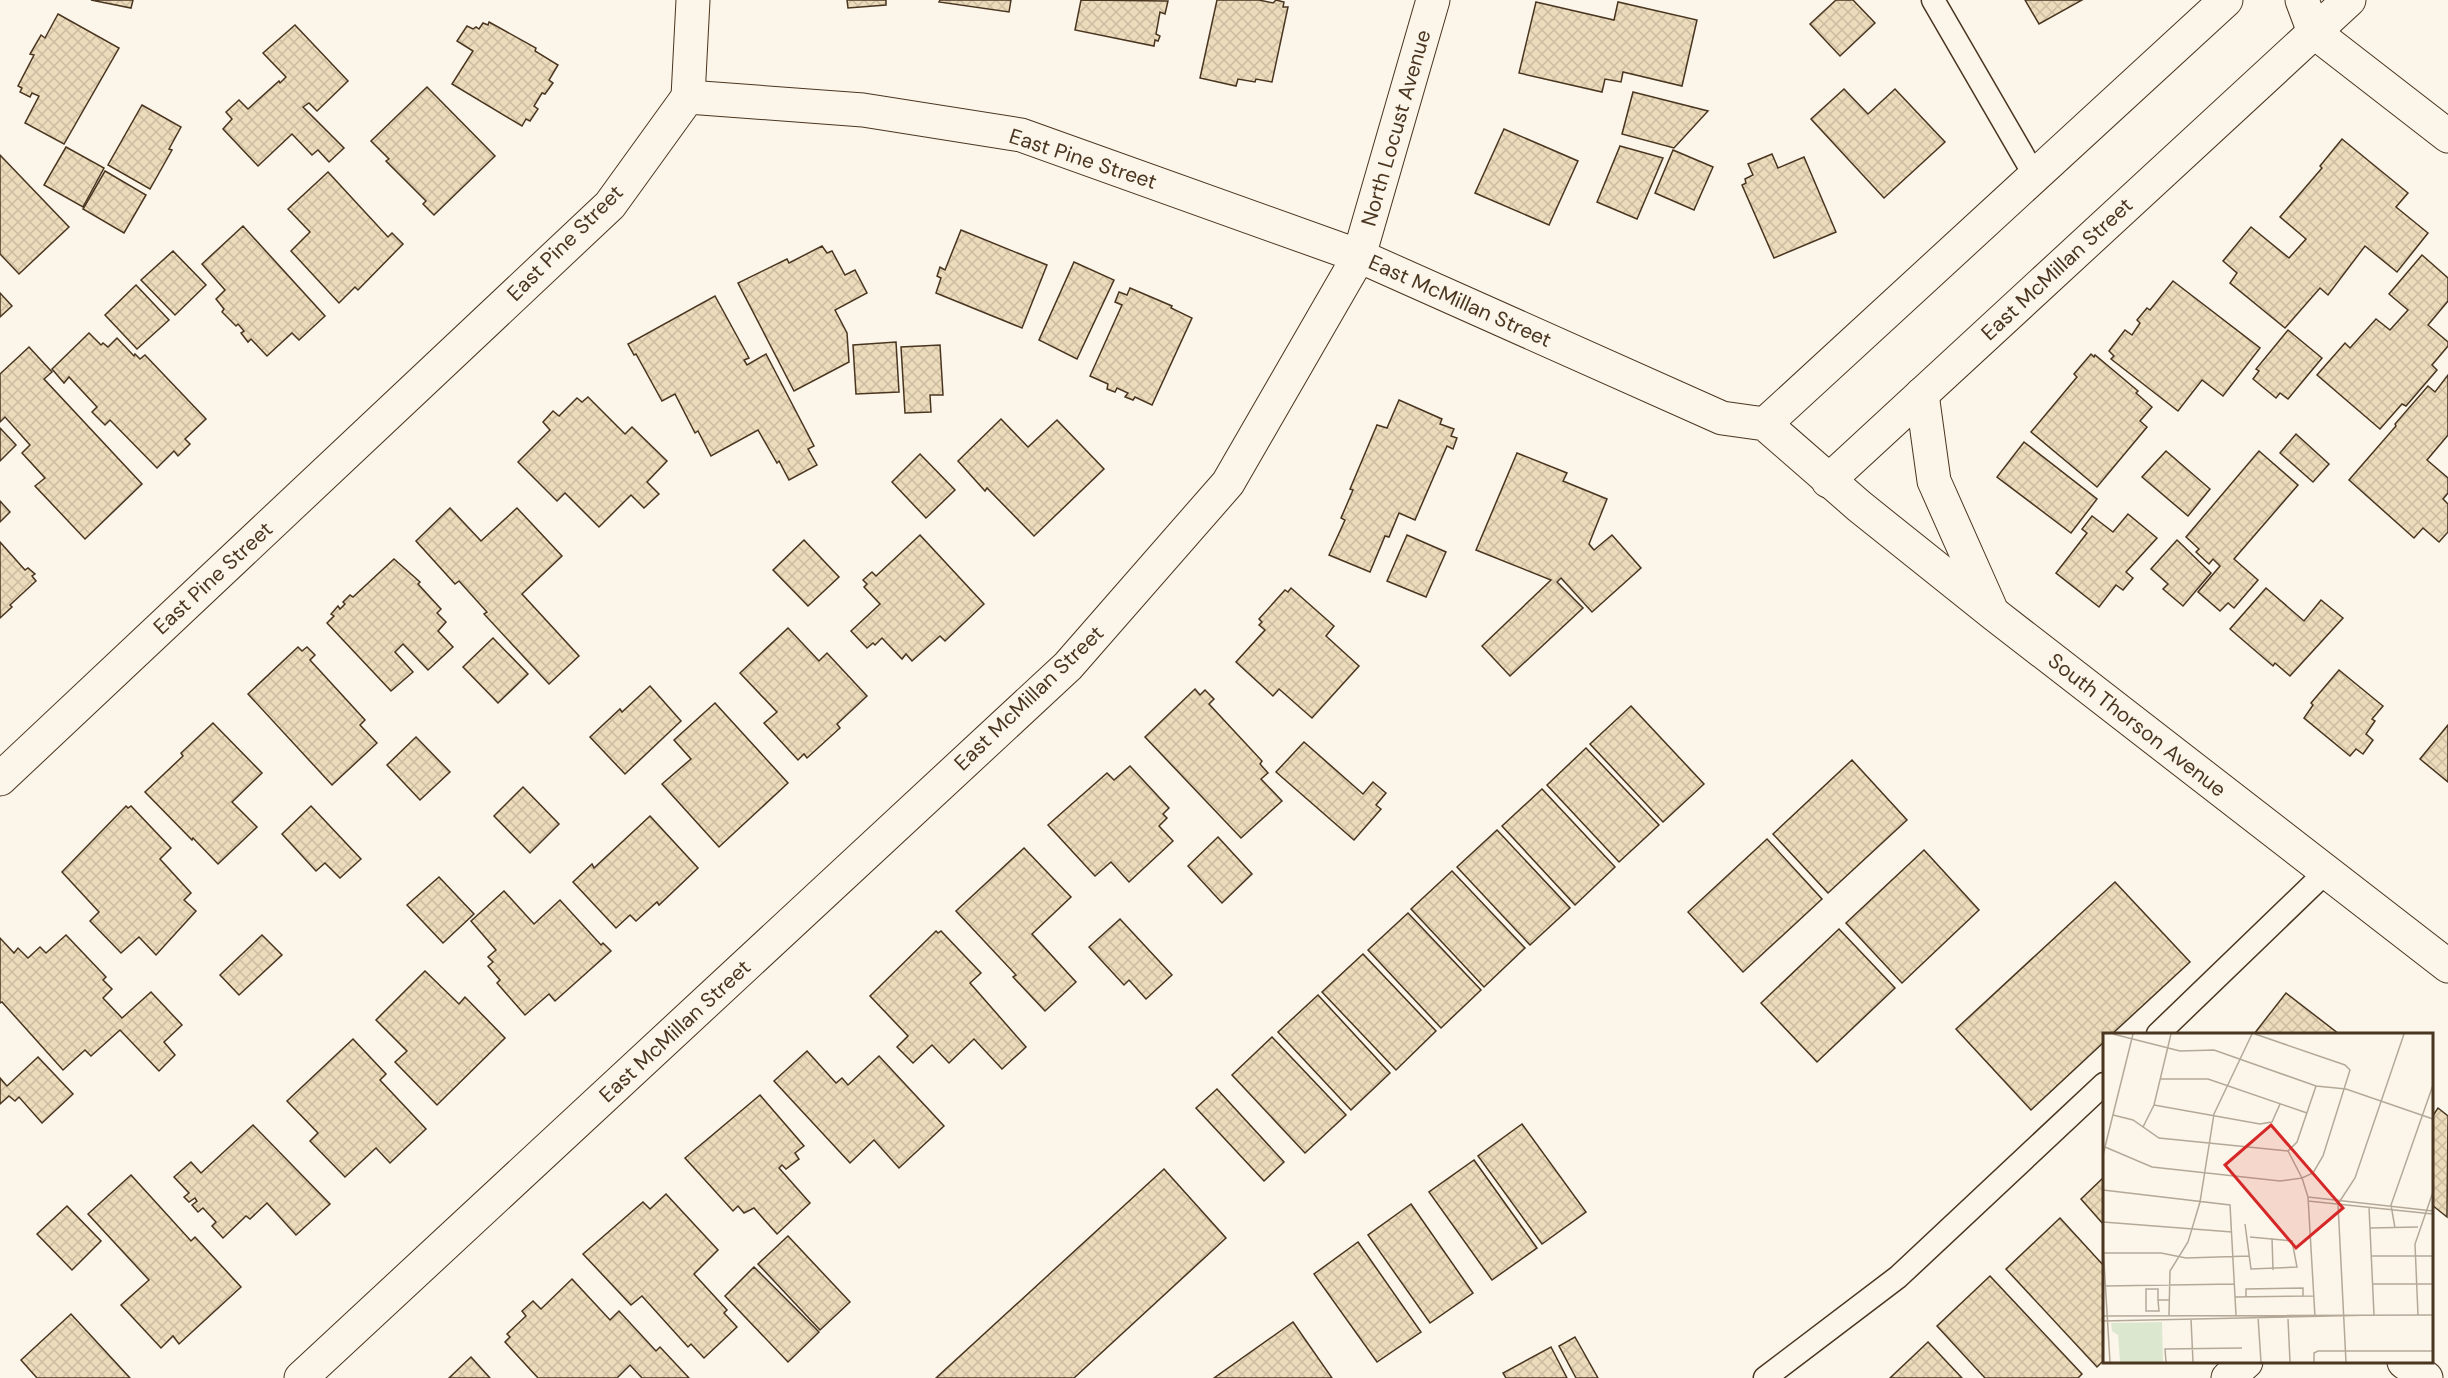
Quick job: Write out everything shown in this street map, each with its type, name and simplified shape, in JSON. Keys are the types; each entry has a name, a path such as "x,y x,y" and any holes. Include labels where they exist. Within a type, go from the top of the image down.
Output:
{"street":[{"path":"687,97 693,0"},
{"name":"North Locust Avenue","path":"1359,256 1433,0"},
{"path":"1828,481 1765,424 2226,0"},
{"path":"2302,0 2314,32 2448,136"},
{"name":"East McMillan Street","path":"1828,481 2349,0"},
{"name":"East Pine Street","path":"0,779 610,205 687,97 863,110 1021,135 1359,256"},
{"name":"East McMillan Street","path":"301,1378 1068,666 1228,483 1359,256 1722,418 1765,424"},
{"path":"1922,394 1934,481 1994,614"},
{"name":"South Thorson Avenue","path":"1828,481 1994,614 2448,966"},
{"path":"2228,1378 2245,1363"},
{"path":"2405,1363 2426,1378"}],"lane":[{"path":"1933,0 2035,176"},
{"path":"2160,1033 2327,871"},
{"path":"1765,1378 1898,1277 2103,1085"}],"building":[{"path":"91,0 133,0 131,8"},
{"path":"847,0 886,0 886,5 848,8"},
{"path":"940,0 1011,0 1009,12 939,2"},
{"path":"1081,0 1168,1 1165,14 1160,12 1156,34 1160,36 1158,41 1155,40 1154,46 1075,30"},
{"path":"1217,0 1259,0 1273,3 1276,0 1284,2 1283,7 1288,7 1272,82 1238,79 1236,86 1200,78"},
{"path":"1836,0 1853,0 1875,23 1840,56 1810,24"},
{"path":"2025,0 2082,0 2039,24"},
{"path":"1536,2 1614,20 1618,2 1697,20 1682,86 1623,72 1621,82 1605,79 1602,92 1519,73"},
{"path":"58,14 119,48 64,144 25,123 39,96 32,93 30,97 20,92 22,88 18,86 34,55 30,54 41,35 45,38"},
{"path":"489,22 536,48 535,51 558,65 549,80 553,83 545,94 542,93 534,106 538,109 530,121 526,119 522,126 452,84 473,51 457,41 467,26 479,29 483,23 488,25"},
{"path":"295,25 348,81 317,111 309,103 303,107 344,148 329,162 318,150 312,155 292,134 258,166 223,129 232,119 226,112 239,100 248,109 286,77 263,53"},
{"path":"427,87 495,156 434,215 423,204 426,201 386,161 389,159 371,141"},
{"path":"1844,89 1868,114 1895,89 1945,142 1884,198 1811,119"},
{"path":"1633,92 1708,111 1674,148 1622,134"},
{"path":"142,105 181,127 169,149 172,150 150,189 108,165"},
{"path":"1504,129 1578,161 1549,225 1475,193"},
{"path":"2342,139 2408,193 2396,207 2428,233 2397,272 2365,246 2328,295 2320,288 2285,328 2230,283 2237,273 2223,261 2251,227 2289,258 2306,239 2280,217 2322,168 2320,166"},
{"path":"1620,146 1663,158 1637,219 1597,202"},
{"path":"66,147 104,168 83,207 44,185"},
{"path":"1673,150 1713,167 1694,210 1655,193"},
{"path":"1772,154 1778,168 1804,157 1836,232 1774,258 1742,185 1746,183 1745,179 1753,175 1748,164"},
{"path":"0,155 69,227 19,274 0,254"},
{"path":"105,171 146,195 124,233 83,209"},
{"path":"328,172 388,237 392,233 403,244 358,290 355,287 339,303 291,251 310,232 288,209"},
{"path":"243,226 325,316 299,340 292,333 267,356 251,339 248,342 241,333 244,331 238,324 236,326 222,312 224,309 216,299 225,290 202,264"},
{"path":"961,230 1047,265 1022,328 936,293 941,278 937,276 940,267 945,270"},
{"path":"822,246 827,253 832,251 845,275 855,270 867,293 835,310 847,333 849,362 794,391 738,283 787,259 789,263"},
{"path":"173,251 206,285 175,315 141,280"},
{"path":"2422,255 2448,278 2448,301 2428,325 2448,342 2448,346 2432,365 2437,370 2406,406 2402,404 2380,429 2317,375 2345,343 2350,348 2376,319 2390,330 2408,310 2389,294"},
{"path":"1074,262 1114,280 1077,359 1039,340"},
{"path":"2173,281 2260,348 2223,396 2202,380 2178,411 2111,359 2114,356 2109,351 2125,330 2132,335 2140,323 2137,320 2147,308 2150,310"},
{"path":"136,285 169,320 137,349 105,315"},
{"path":"1130,288 1172,306 1171,308 1192,318 1152,405 1135,397 1133,400 1125,397 1128,393 1117,388 1115,392 1107,389 1108,384 1090,376 1122,305 1115,302 1119,292 1127,295"},
{"path":"0,293 12,306 0,317"},
{"path":"715,296 749,358 744,360 747,365 766,354 814,446 808,449 817,465 789,480 758,430 711,456 698,431 695,433 675,394 662,401 628,344"},
{"path":"2288,330 2322,358 2288,399 2280,393 2276,398 2253,379 2259,371 2256,369"},
{"path":"89,333 101,345 103,343 108,347 117,338 134,356 135,354 140,359 145,355 206,419 185,439 190,444 178,456 174,451 157,468 110,420 105,425 92,412 97,407 69,377 64,383 52,369"},
{"path":"896,342 899,392 856,394 853,345"},
{"path":"940,345 943,395 930,395 931,412 905,413 901,347"},
{"path":"29,347 52,372 44,379 142,484 85,539 35,486 45,478 22,453 30,445 5,417 0,422 0,374"},
{"path":"2091,354 2138,391 2136,393 2152,407 2140,421 2147,427 2097,487 2031,432 2077,377 2074,374"},
{"path":"2448,375 2448,435 2427,460 2448,478 2448,493 2443,499 2448,504 2448,532 2439,542 2423,528 2414,538 2349,480 2428,386 2435,392"},
{"path":"588,397 625,434 632,427 667,461 647,482 659,494 644,508 631,495 599,527 565,493 557,501 518,462 550,430 543,422 553,411 559,416 577,398 582,402"},
{"path":"1399,400 1442,419 1440,424 1454,429 1451,436 1457,438 1453,449 1447,446 1415,520 1399,513 1389,537 1385,536 1370,572 1329,555 1345,520 1341,518 1353,490 1350,489 1377,425 1387,428"},
{"path":"1001,419 1028,447 1057,420 1104,469 1034,536 987,488 985,491 958,461"},
{"path":"0,428 16,445 0,461"},
{"path":"2296,434 2329,464 2313,482 2280,453"},
{"path":"2024,442 2097,499 2071,533 1997,477"},
{"path":"2166,451 2210,489 2188,516 2142,477"},
{"path":"2259,451 2298,485 2234,559 2258,580 2234,608 2228,603 2220,611 2198,592 2220,566 2213,559 2209,564 2196,552 2199,549 2186,537"},
{"path":"1517,453 1567,473 1563,481 1607,499 1589,544 1594,550 1612,535 1641,568 1592,612 1561,578 1557,582 1583,608 1510,676 1482,646 1551,580 1476,550"},
{"path":"920,454 955,490 926,518 892,482"},
{"path":"0,501 10,512 0,522"},
{"path":"450,508 481,541 517,508 562,556 522,594 579,656 549,684 484,614 487,612 459,581 455,584 416,541"},
{"path":"2128,514 2157,538 2126,572 2133,578 2123,590 2116,585 2099,607 2056,573 2087,533 2082,529 2092,516 2113,532"},
{"path":"920,535 984,604 945,641 940,636 912,661 906,654 902,659 882,638 875,645 873,643 867,648 851,631 880,604 864,587 867,584 863,580 872,572 876,576"},
{"path":"1407,535 1446,552 1426,597 1387,581"},
{"path":"804,540 839,577 808,606 773,570"},
{"path":"2177,540 2211,573 2183,606 2163,589 2168,584 2151,569"},
{"path":"0,542 25,570 28,568 35,574 32,576 36,581 10,605 12,607 0,618"},
{"path":"394,559 420,582 418,584 441,609 437,613 446,622 438,631 453,647 428,670 403,644 395,652 413,672 391,691 327,623 334,616 331,614 338,606 340,609 350,595 353,597"},
{"path":"1291,588 1334,626 1326,636 1359,666 1312,718 1279,689 1273,696 1236,662 1265,630 1259,625 1262,622 1259,619 1285,590 1288,592"},
{"path":"2266,588 2304,621 2321,600 2343,618 2290,676 2275,663 2273,666 2230,629"},
{"path":"788,628 819,661 827,653 867,696 837,724 840,728 807,758 804,754 798,760 764,723 777,712 740,673"},
{"path":"493,638 528,674 498,703 463,667"},
{"path":"298,647 302,651 307,647 315,655 310,660 365,720 360,725 377,743 332,785 248,694"},
{"path":"2339,670 2383,706 2372,719 2375,721 2366,734 2373,740 2363,754 2356,749 2350,756 2304,718 2313,705 2311,703"},
{"path":"650,686 681,721 625,774 590,737 620,709 622,712"},
{"path":"1195,689 1200,695 1205,690 1214,699 1209,704 1262,761 1260,764 1268,773 1261,779 1282,801 1241,838 1145,737"},
{"path":"715,703 788,783 719,847 662,784 691,759 674,740"},
{"path":"1631,706 1704,784 1663,822 1590,744"},
{"path":"213,723 262,773 232,802 257,827 218,864 145,792"},
{"path":"2448,725 2448,782 2420,759"},
{"path":"416,737 450,772 420,800 387,765"},
{"path":"1304,742 1363,794 1373,782 1386,793 1376,805 1381,809 1354,840 1276,772"},
{"path":"1586,748 1659,825 1619,862 1547,785"},
{"path":"1852,760 1907,820 1828,893 1773,834"},
{"path":"1130,766 1169,808 1163,814 1167,818 1159,826 1173,841 1129,882 1111,862 1095,876 1048,825 1107,773 1114,780"},
{"path":"523,787 559,824 530,853 494,816"},
{"path":"1542,789 1615,867 1575,905 1502,826"},
{"path":"126,806 128,808 131,806 171,848 160,859 191,893 184,900 196,911 156,955 139,937 121,953 90,921 99,912 62,872"},
{"path":"311,806 361,859 340,878 325,863 316,871 282,834"},
{"path":"650,816 698,868 659,905 657,902 636,921 630,915 616,928 573,882 592,864 594,868"},
{"path":"1497,830 1570,908 1530,945 1457,867"},
{"path":"1218,837 1252,874 1222,903 1188,866"},
{"path":"1767,839 1822,899 1743,972 1688,912"},
{"path":"1024,848 1071,897 1032,934 1076,982 1045,1011 1013,977 1016,975 956,911"},
{"path":"1924,850 1979,910 1902,983 1846,923"},
{"path":"1452,871 1525,948 1484,987 1411,909"},
{"path":"439,877 474,914 443,943 407,905"},
{"path":"2115,882 2190,962 2113,1033 2103,1033 2103,1043 2031,1110 1956,1029"},
{"path":"504,891 534,924 560,900 601,945 603,943 611,951 555,1001 549,994 525,1015 497,983 500,980 488,966 493,962 488,957 496,950 471,921"},
{"path":"1408,913 1481,990 1441,1028 1368,950"},
{"path":"1120,919 1172,975 1146,999 1129,980 1124,985 1089,947"},
{"path":"1839,929 1895,988 1817,1062 1761,1003"},
{"path":"936,931 938,933 941,931 981,973 970,983 1026,1047 1002,1069 974,1039 949,1063 932,1045 913,1063 897,1047 908,1036 870,996"},
{"path":"66,935 106,977 103,980 112,989 103,998 122,1018 151,992 182,1025 164,1042 175,1055 159,1071 120,1030 91,1056 85,1050 63,1070 2,1002 0,1003 0,938 14,953 18,948 28,958 40,947 46,953"},
{"path":"262,935 282,955 239,995 220,975"},
{"path":"1363,954 1436,1031 1396,1070 1322,992"},
{"path":"425,971 459,1004 465,997 505,1038 437,1105 395,1062 407,1051 376,1020"},
{"path":"2286,993 2338,1033 2255,1033"},
{"path":"1318,995 1390,1073 1351,1110 1278,1032"},
{"path":"1272,1037 1346,1115 1305,1153 1232,1075"},
{"path":"353,1039 386,1074 380,1080 426,1129 390,1163 376,1148 345,1177 310,1141 318,1133 287,1101"},
{"path":"807,1051 836,1083 842,1078 848,1085 879,1056 944,1126 899,1168 874,1140 850,1163 774,1081"},
{"path":"38,1057 73,1094 42,1123 19,1097 15,1101 9,1096 0,1104 0,1078 7,1086"},
{"path":"1217,1089 1284,1162 1264,1181 1196,1108"},
{"path":"760,1095 804,1146 795,1153 799,1159 786,1169 782,1165 779,1168 810,1203 777,1234 754,1208 744,1213 738,1206 733,1211 685,1158"},
{"path":"2438,1108 2448,1116 2447,1217 2433,1206 2433,1116"},
{"path":"1522,1124 1586,1212 1542,1244 1478,1156"},
{"path":"253,1125 330,1204 296,1235 267,1203 250,1219 246,1216 223,1238 212,1226 216,1222 203,1208 198,1212 192,1205 197,1201 195,1198 189,1202 184,1197 189,1193 174,1177 191,1162 201,1173"},
{"path":"1474,1160 1537,1248 1492,1280 1429,1192"},
{"path":"1164,1169 1226,1238 1074,1378 936,1378"},
{"path":"131,1175 191,1241 195,1237 241,1287 179,1344 173,1336 161,1348 121,1305 149,1280 88,1214"},
{"path":"2103,1178 2103,1224 2081,1199"},
{"path":"666,1194 718,1250 694,1274 727,1310 724,1313 737,1327 704,1358 691,1344 688,1347 642,1296 631,1305 583,1254 643,1202 650,1209"},
{"path":"1411,1204 1473,1293 1430,1323 1368,1235"},
{"path":"67,1206 101,1241 72,1270 37,1234"},
{"path":"2060,1218 2103,1265 2103,1361 2097,1367 2006,1269"},
{"path":"788,1236 850,1302 820,1330 758,1264"},
{"path":"1358,1242 1421,1332 1377,1362 1314,1274"},
{"path":"754,1267 819,1332 788,1362 725,1296"},
{"path":"1990,1276 2082,1374 2078,1378 1985,1378 1937,1326"},
{"path":"572,1279 610,1320 619,1311 656,1351 660,1347 689,1378 642,1378 630,1365 617,1378 538,1378 505,1342 510,1337 507,1334 526,1316 522,1311 533,1301 541,1309"},
{"path":"71,1314 130,1378 37,1378 21,1360"},
{"path":"1293,1322 1332,1378 1214,1378"},
{"path":"1575,1337 1598,1378 1576,1378 1559,1346"},
{"path":"1928,1342 1962,1378 1890,1378"},
{"path":"1551,1347 1567,1378 1506,1378 1503,1373"},
{"path":"471,1357 490,1378 449,1378"}]}
